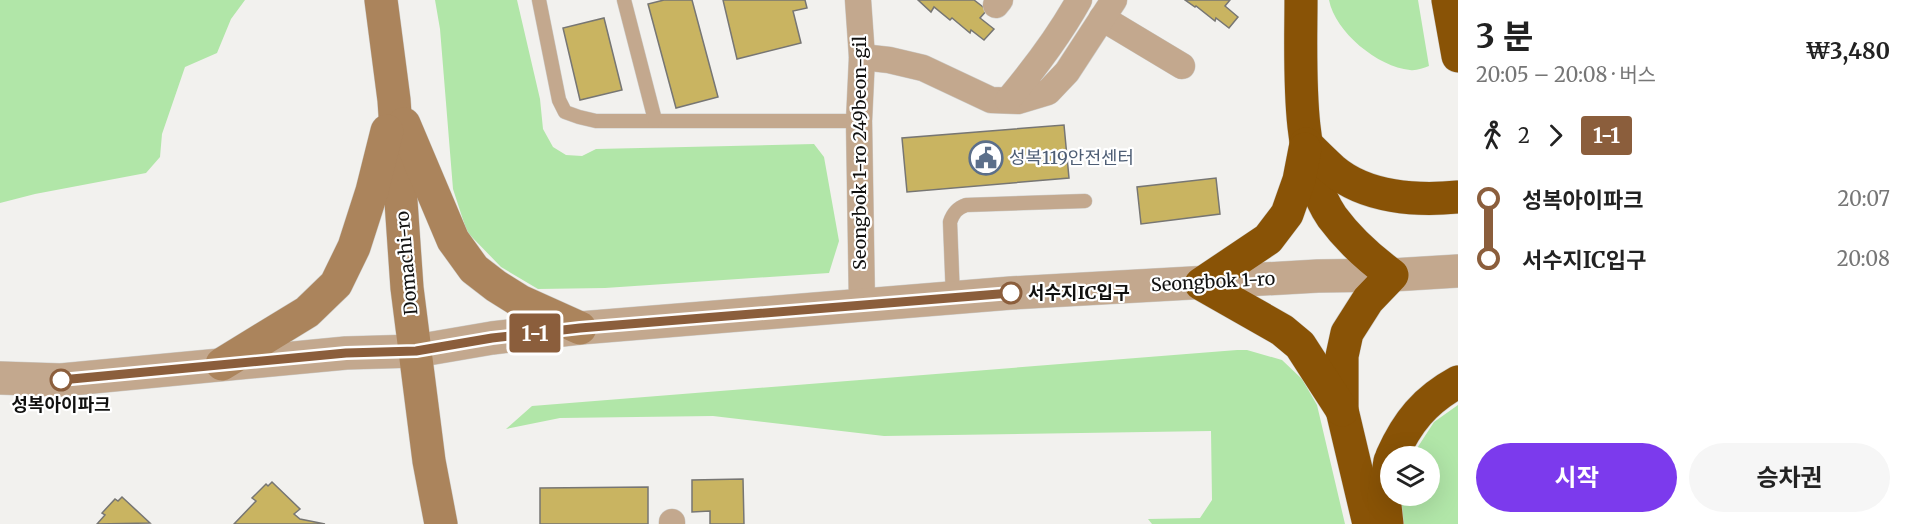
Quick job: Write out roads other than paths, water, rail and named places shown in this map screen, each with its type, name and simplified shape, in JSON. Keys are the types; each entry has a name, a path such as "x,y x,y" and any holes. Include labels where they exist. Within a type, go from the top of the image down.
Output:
{"highway":[{"path":"1301,0 1306,144 1314,178 1332,217 1368,258 1392,275 1368,300 1347,333 1342,356 1342,410 1369,524"},
{"path":"1448,0 1458,56"},
{"path":"1306,144 1334,171 1352,183 1375,192 1424,198 1458,197"},
{"path":"1306,144 1299,180 1287,214 1268,238 1201,284 1281,330 1300,345 1342,410"},
{"path":"1397,446 1418,411 1458,382"},
{"path":"1385,506 1387,524"}],"main road":[{"name":"Domachi-ro","path":"381,0 394,100 407,288 429,462 441,524"},
{"path":"394,100 453,240 474,269 520,301 580,328"},
{"path":"222,364 306,312 336,284 354,247 372,191 394,100"}],"street":[{"name":"Seongbok 1-ro 249beon-gil","path":"858,0 862,57 859,120 862,305"},
{"path":"1008,100 1033,71 1078,0"},
{"path":"862,57 889,60 923,68 991,100 1018,101 1047,92 1067,72 1108,9 1182,66"},
{"name":"Seongbok 1-ro","path":"0,378 61,380 346,353 416,351 492,338 580,328 1011,293 1318,276 1458,271"}],"lane":[{"path":"539,0 559,100 565,112 596,121 859,120"},
{"path":"624,0 656,120"},
{"path":"953,298 950,222 955,211 960,207 1085,201"}],"place":[{"name":"성복119안전센터","path":"986,158"},
{"name":"서수지IC입구","path":"1011,293"},
{"name":"성복아이파크","path":"61,380"}]}
